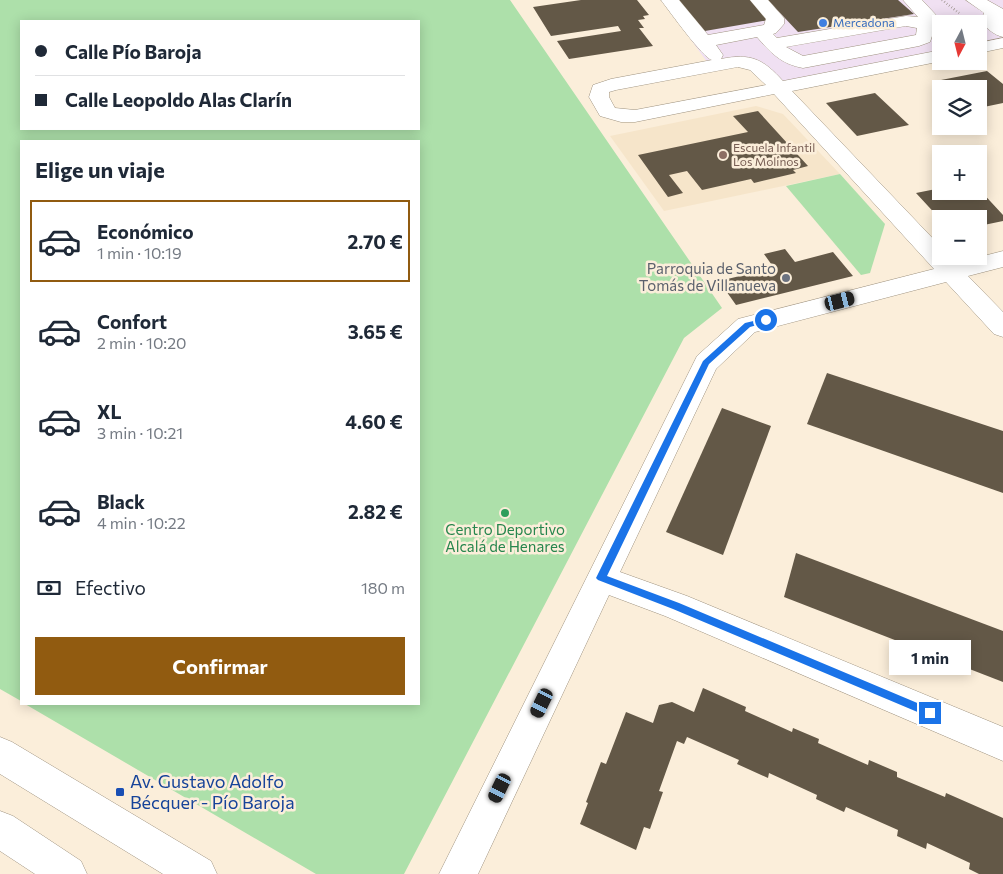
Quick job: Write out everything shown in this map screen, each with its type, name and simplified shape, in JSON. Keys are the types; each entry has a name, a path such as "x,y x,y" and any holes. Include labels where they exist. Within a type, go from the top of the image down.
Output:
{"street":[{"path":"670,0 702,42 722,64"},
{"path":"759,0 775,18 775,24 770,29 768,38"},
{"path":"768,38 787,58 803,62 918,41 924,38 927,15 912,0"},
{"path":"975,0 1002,30 988,41"},
{"path":"702,42 768,38 906,21 927,24"},
{"path":"918,41 932,51"},
{"path":"932,58 779,88 635,116 621,116 608,112 599,97 600,90 611,84 738,61 758,65 779,88 951,273 1003,328"},
{"path":"458,874 706,363 747,325 1003,259"},
{"path":"601,578 676,606 1003,744"},
{"path":"0,754 198,874"},
{"path":"0,828 68,874"}],"shaded area":[{"path":"662,0 1003,0 1003,43 988,46 988,15 932,15 932,58 779,88 758,65 710,66"},
{"name":"Escuela Infantil Los Molinos","path":"756,106 783,114 840,174 664,211 610,136"}],"green space":[{"name":"Centro Deportivo Alcalá de Henares","path":"0,0 510,0 722,308 684,338 404,874 316,874 27,705 420,705 420,140 20,140 20,700 0,689"},
{"path":"840,174 885,224 870,273 861,275 786,186"}],"building":[{"path":"581,0 637,0 649,15 643,16 645,19 638,20 644,28 639,28 653,46 569,59 557,41 621,31 618,26 551,36 533,7"},
{"path":"678,0 750,0 769,20 705,31"},
{"name":"Mercadona","path":"768,0 898,0 914,14 798,32"},
{"path":"987,71 1003,84 1003,103 987,106 987,80 941,80"},
{"path":"875,93 909,125 857,136 826,103"},
{"path":"758,111 808,166 793,170 796,173 754,183 751,179 702,190 687,171 669,175 683,193 668,197 638,155 748,132 733,116"},
{"path":"932,190 932,200 987,200 987,198 1003,215 1003,221 987,224 987,210 932,210 916,193"},
{"name":"Parroquia de Santo Tomás de Villanueva","path":"785,249 795,262 833,252 853,276 736,305 719,281 774,268 764,254"},
{"path":"827,373 1003,431 1003,493 807,424"},
{"path":"722,408 771,426 723,555 666,532"},
{"path":"796,553 1003,631 1003,682 784,597"},
{"path":"703,688 746,707 745,711 792,732 793,728 819,739 818,743 868,765 869,760 897,772 897,777 945,797 946,793 1003,818 1003,874 979,874 969,869 970,863 927,843 926,849 897,836 898,830 846,807 844,812 816,799 817,795 769,773 768,778 737,764 739,760 687,737 684,744 677,741 659,791 663,792 650,829 644,827 636,850 580,824 601,762 606,764 626,712 653,723 659,705 672,702 694,712"}],"place":[{"name":"Mercadona","path":"823,23"},
{"name":"Escuela Infantil Los Molinos","path":"723,155"},
{"name":"Parroquia de Santo Tomás de Villanueva","path":"786,278"},
{"name":"Centro Deportivo Alcalá de Henares","path":"505,513"},
{"name":"Av. Gustavo Adolfo Bécquer - Pío Baroja","path":"120,792"}],"route":[{"path":"766,320 747,325 706,363 601,578 676,606 930,713"}]}
